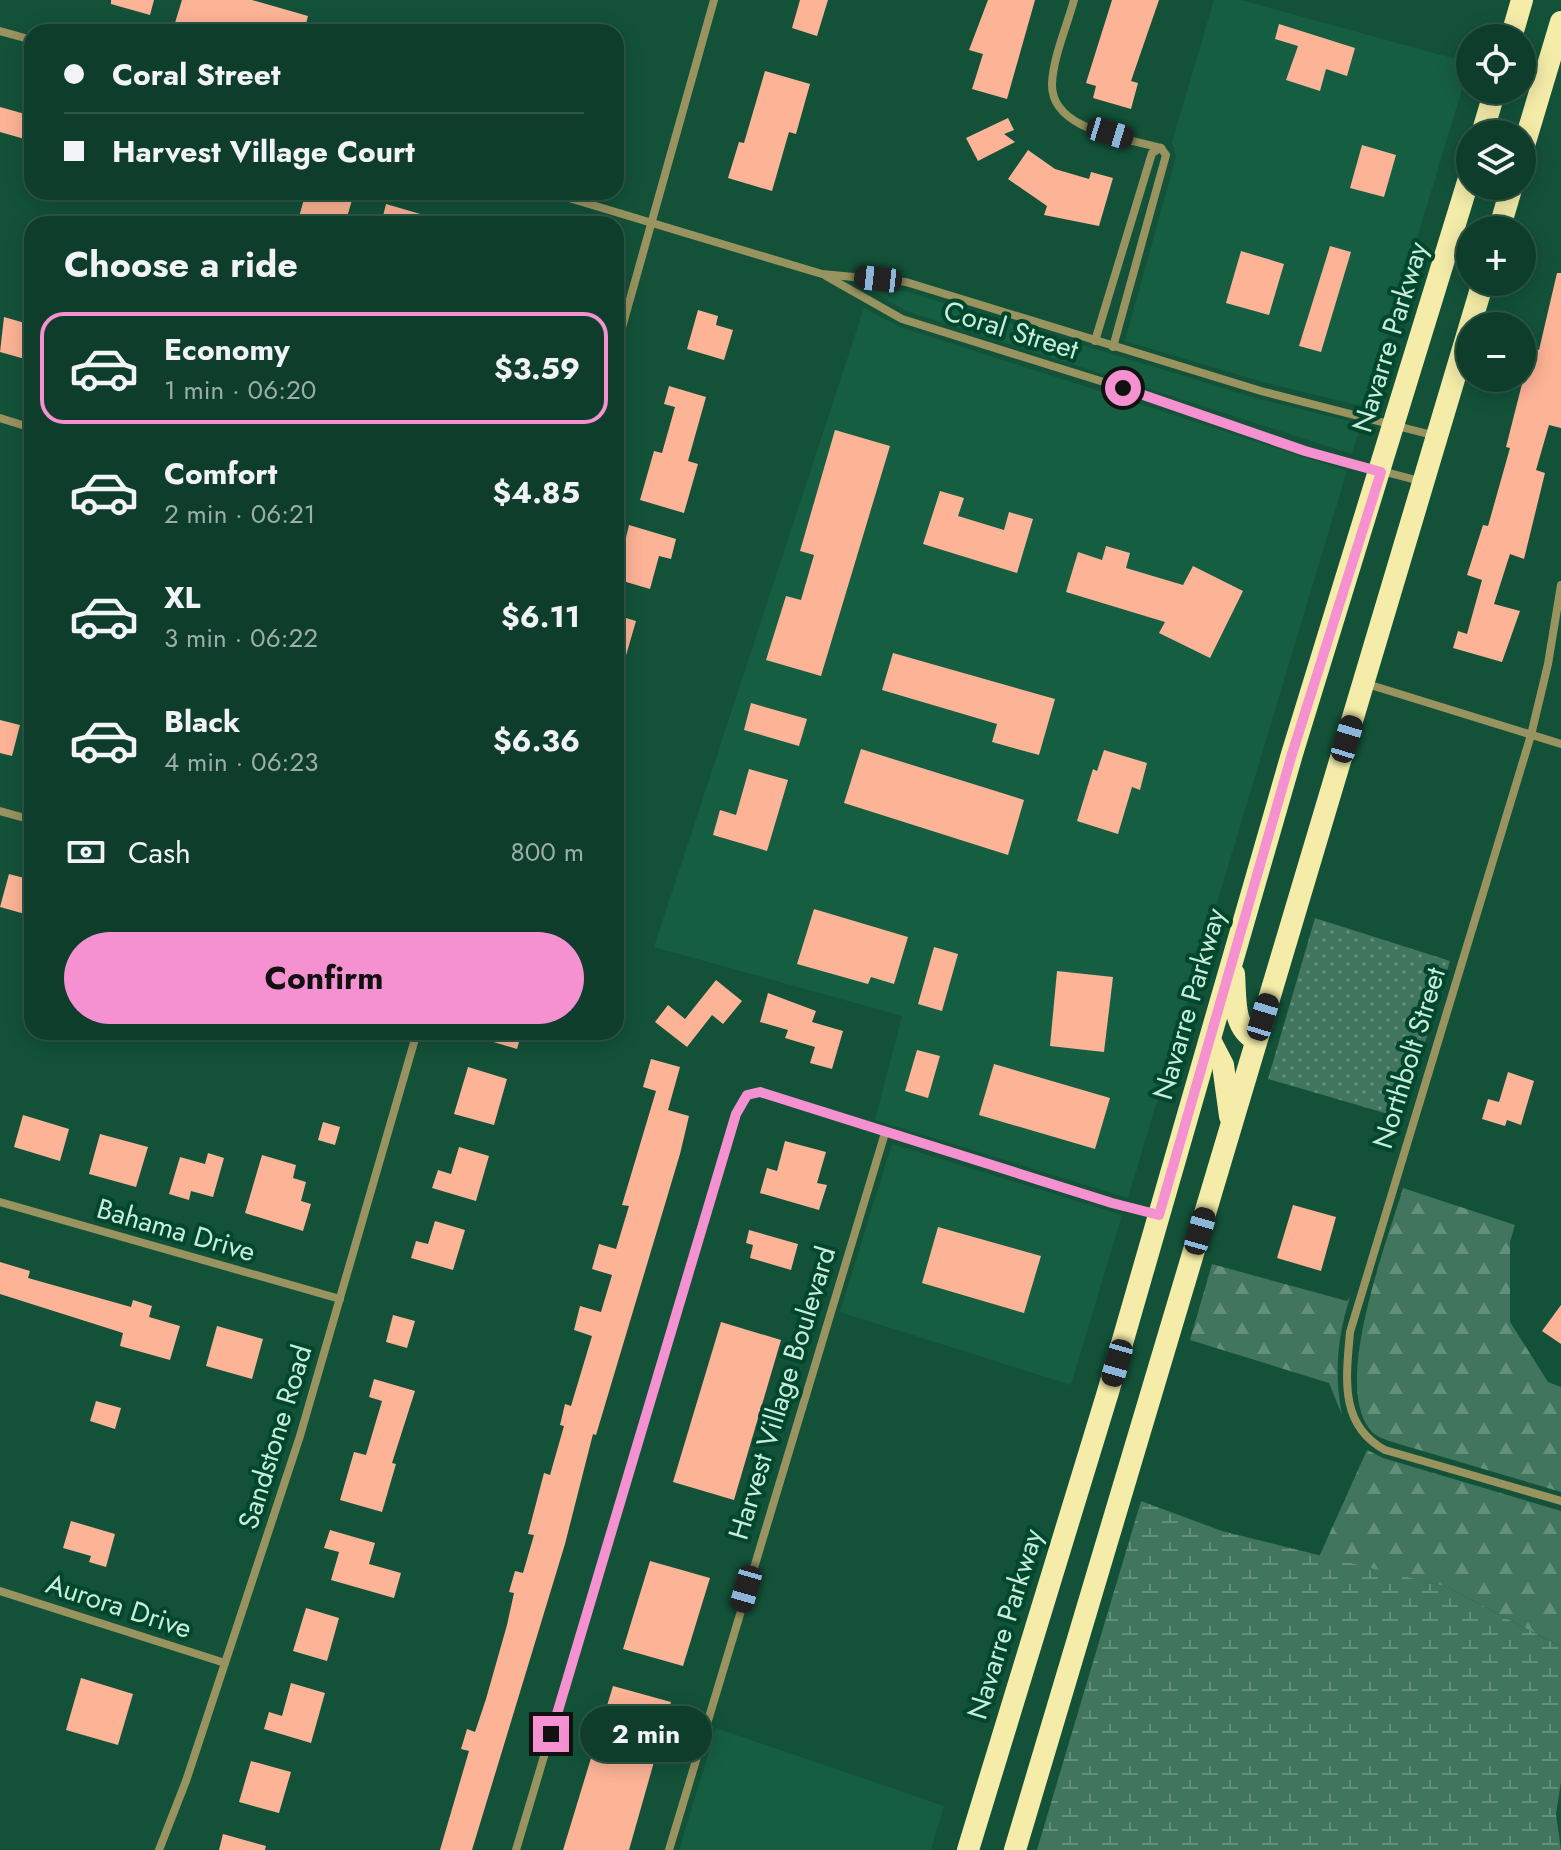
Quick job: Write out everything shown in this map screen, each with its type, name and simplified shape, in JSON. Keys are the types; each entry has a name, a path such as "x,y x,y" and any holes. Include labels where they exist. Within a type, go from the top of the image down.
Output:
{"highway":[{"path":"1515,24 1522,0"},
{"path":"1532,120 1561,22"},
{"name":"Navarre Parkway","path":"968,1850 1159,1215 1292,754 1463,200"},
{"path":"1015,1850 1479,296"},
{"path":"1233,961 1239,1023 1246,1034 1256,1040"},
{"path":"1210,1040 1223,1065 1231,1125"}],"street":[{"path":"624,322 714,0"},
{"path":"1074,0 1052,83 1063,114 1085,125 1161,148 1166,155 1113,347"},
{"path":"0,31 24,38"},
{"path":"1095,341 1152,153 1161,148"},
{"name":"Coral Street","path":"577,200 822,274 906,282 1261,391 1437,436"},
{"name":"Coral Street","path":"822,274 902,319 1103,381 1305,451 1423,481"},
{"path":"0,418 24,426"},
{"name":"Northbolt Street","path":"1561,585 1548,664 1531,735 1350,1332 1348,1396 1353,1419 1366,1439 1385,1450 1561,1501"},
{"path":"1363,683 1561,744"},
{"path":"0,811 24,818"},
{"name":"Sandstone Road","path":"159,1850 300,1436 415,1040"},
{"path":"516,1850 739,1104 751,1092 760,1092 1159,1215"},
{"name":"Harvest Village Boulevard","path":"669,1850 885,1133"},
{"name":"Bahama Drive","path":"0,1202 340,1299"},
{"name":"Aurora Drive","path":"0,1591 225,1663"}],"shaded area":[{"path":"1214,0 1241,0 1456,59 1458,104 1366,407 1263,382 1125,341 1176,157 1172,142"},
{"path":"871,288 904,291 1259,399 1361,424 1352,454 906,311"},
{"path":"864,308 900,327 1347,471 1128,1198 875,1120 902,1016 654,947"},
{"path":"892,1144 1122,1215 1071,1385 840,1312"},
{"path":"716,1728 944,1806 931,1850 679,1850"}],"green space":[{"path":"1315,918 1450,961 1402,1118 1268,1079"},
{"path":"1403,1188 1515,1225 1510,1242 1510,1322 1548,1382 1561,1387 1561,1492 1387,1440 1373,1433 1361,1412 1357,1384 1359,1350 1375,1277"},
{"path":"1212,1264 1347,1301 1350,1297 1338,1356 1342,1415 1329,1383 1190,1340"},
{"path":"1367,1450 1383,1458 1561,1511 1561,1647 1447,1587 1319,1557"},
{"path":"1141,1501 1222,1531 1447,1587 1561,1647 1561,1782 1556,1814 1561,1850 1037,1850"}],"building":[{"path":"111,0 154,0 150,15 111,4"},
{"path":"182,0 252,0 308,16 306,24 175,24"},
{"path":"800,0 828,0 817,36 792,28"},
{"path":"988,0 1035,0 1007,99 972,89 983,54 969,50"},
{"path":"1112,0 1159,0 1131,81 1138,83 1131,109 1093,98 1096,86 1086,83"},
{"path":"1279,24 1355,48 1347,76 1326,69 1320,91 1286,80 1298,46 1275,39"},
{"path":"765,71 810,84 796,134 789,132 772,191 728,178 739,142 744,143"},
{"path":"0,107 24,114 24,139 0,132"},
{"path":"1008,118 1014,130 1004,134 1015,142 978,161 966,138"},
{"path":"1362,145 1396,155 1384,197 1350,188"},
{"path":"1028,150 1055,169 1089,179 1091,172 1113,178 1099,226 1044,215 1047,206 1008,179"},
{"path":"304,200 352,200 347,216 299,216"},
{"path":"386,204 427,216 383,216"},
{"path":"1330,246 1351,252 1321,352 1299,346"},
{"path":"1241,251 1284,264 1269,315 1226,303"},
{"path":"1557,273 1561,273 1561,428 1549,425 1536,470 1545,473 1524,559 1510,554 1494,604 1520,611 1502,662 1453,648 1458,631 1467,634 1482,580 1467,575 1483,525 1488,526 1510,448 1506,447 1520,392 1536,392 1536,349 1539,350"},
{"path":"698,310 718,316 716,325 733,330 724,360 687,349"},
{"path":"4,317 24,323 24,359 0,352"},
{"path":"669,386 706,397 688,461 698,464 684,513 640,500 654,451 662,453 675,407 664,404"},
{"path":"835,430 890,446 821,676 766,660 786,596 801,600 814,555 800,551"},
{"path":"940,491 964,498 958,516 1004,530 1009,512 1033,519 1017,573 923,544"},
{"path":"629,525 676,539 671,559 659,556 650,589 624,581 624,546"},
{"path":"1106,546 1130,553 1126,568 1183,585 1193,566 1243,591 1210,658 1159,633 1165,622 1066,592 1078,552 1102,560"},
{"path":"624,617 636,621 624,662"},
{"path":"893,653 1055,699 1039,755 992,742 997,724 882,690"},
{"path":"751,703 807,719 799,746 744,730"},
{"path":"0,720 20,725 12,756 0,753"},
{"path":"861,749 1024,800 1008,855 844,803"},
{"path":"1104,750 1147,763 1140,790 1132,787 1118,834 1077,821 1093,769 1097,771"},
{"path":"749,769 788,780 767,851 713,835 720,810 736,815"},
{"path":"9,874 24,878 24,914 0,907"},
{"path":"814,909 908,937 894,984 871,977 868,984 797,964"},
{"path":"934,947 958,954 942,1011 918,1004"},
{"path":"1057,971 1113,977 1104,1052 1050,1046"},
{"path":"716,980 742,1001 723,1024 712,1015 687,1047 655,1022 668,1005 685,1019"},
{"path":"768,993 816,1011 812,1022 843,1031 832,1069 810,1063 815,1047 785,1038 788,1030 760,1022"},
{"path":"487,1040 520,1040 517,1049"},
{"path":"917,1050 940,1056 928,1098 905,1091"},
{"path":"651,1059 680,1067 668,1110 689,1116 680,1154 596,1435 593,1434 565,1544 472,1850 440,1850 469,1751 461,1749 467,1729 475,1732 486,1699 507,1625 514,1593 509,1592 515,1571 523,1573 534,1535 528,1534 544,1473 550,1475 564,1426 560,1425 565,1404 571,1406 592,1336 574,1330 580,1306 601,1312 612,1275 592,1269 599,1244 616,1249 629,1206 622,1205 656,1091 643,1087"},
{"path":"994,1064 1110,1098 1095,1149 979,1115"},
{"path":"468,1067 507,1079 494,1125 454,1114"},
{"path":"1508,1072 1534,1081 1521,1125 1507,1120 1505,1126 1482,1119 1488,1099 1499,1102"},
{"path":"23,1115 69,1129 60,1161 14,1147"},
{"path":"323,1122 340,1127 335,1145 318,1140"},
{"path":"100,1134 148,1147 136,1187 89,1174"},
{"path":"785,1141 826,1152 817,1183 827,1185 819,1210 760,1193 767,1168 777,1171"},
{"path":"459,1147 489,1156 476,1201 432,1188 438,1170 451,1174"},
{"path":"208,1153 224,1158 213,1197 191,1191 189,1200 169,1194 180,1157 205,1164"},
{"path":"262,1155 296,1165 293,1178 306,1182 301,1201 311,1204 303,1231 245,1213"},
{"path":"1293,1205 1336,1217 1321,1271 1277,1258"},
{"path":"435,1221 465,1230 453,1270 411,1258 416,1241 428,1244"},
{"path":"938,1227 1041,1256 1024,1313 922,1283"},
{"path":"749,1230 798,1244 791,1270 750,1258 753,1245 746,1243"},
{"path":"0,1262 30,1271 28,1278 131,1307 133,1300 152,1306 149,1317 180,1326 170,1360 120,1346 123,1333 0,1294"},
{"path":"1561,1305 1561,1344 1542,1331"},
{"path":"393,1315 415,1321 407,1348 386,1342"},
{"path":"721,1322 781,1340 734,1500 673,1482"},
{"path":"217,1326 263,1339 252,1379 206,1366"},
{"path":"374,1379 415,1391 392,1463 396,1464 382,1512 340,1500 354,1452 366,1455 382,1401 369,1397"},
{"path":"96,1401 121,1408 115,1429 90,1421"},
{"path":"71,1521 115,1534 106,1567 89,1562 91,1556 63,1548"},
{"path":"330,1530 375,1543 369,1564 401,1573 394,1598 331,1580 339,1552 324,1548"},
{"path":"650,1561 710,1578 683,1666 623,1649"},
{"path":"306,1608 339,1618 327,1661 293,1651"},
{"path":"81,1678 133,1694 118,1745 66,1730"},
{"path":"291,1683 325,1693 311,1743 264,1729 269,1712 282,1716"},
{"path":"613,1686 671,1702 629,1850 563,1850"},
{"path":"251,1761 291,1772 279,1813 239,1802"},
{"path":"223,1834 266,1846 265,1850 219,1850"}],"route":[{"path":"551,1734 675,1327 739,1104 747,1095 760,1092 1159,1215 1292,754 1381,472 1305,451 1123,388"}]}
